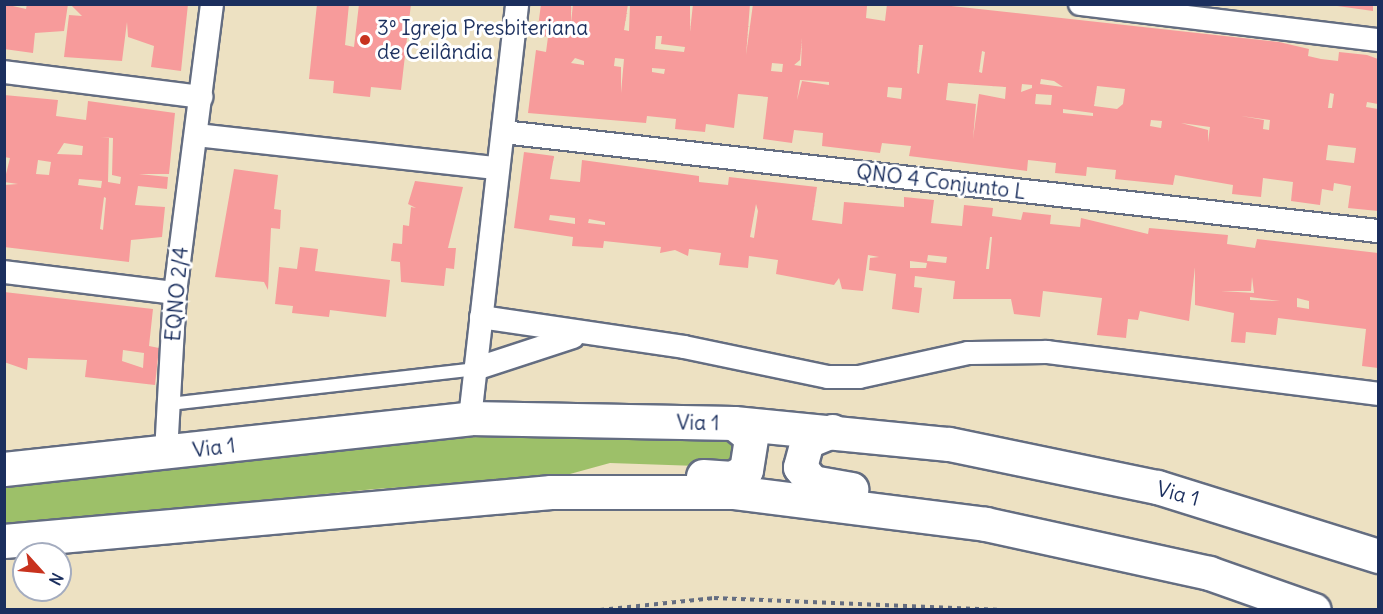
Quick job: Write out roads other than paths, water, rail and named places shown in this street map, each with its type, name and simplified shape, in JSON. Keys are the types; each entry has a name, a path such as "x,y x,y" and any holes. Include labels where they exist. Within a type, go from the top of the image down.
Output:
{"main road":[{"name":"Via 1","path":"4,469 470,418 734,423 832,430 949,444 1157,488 1378,556"},
{"path":"551,492 613,472 732,478 746,470 753,447 751,437 734,423"},
{"path":"832,430 815,435 801,450 800,467 812,482 948,499 985,524"},
{"path":"4,541 551,492 733,492 985,524 1209,573 1314,609"}],"street":[{"name":"EQNO 2/4","path":"166,453 175,293 212,4"},
{"path":"470,418 496,168 517,4"},
{"path":"1080,4 1378,40"},
{"path":"4,72 201,97"},
{"name":"QNO 4 Conjunto L","path":"502,132 1378,231"},
{"path":"196,135 496,168"},
{"path":"4,272 175,293"},
{"path":"481,317 579,335 684,347 828,377 859,377 968,353 1047,352 1378,394"},
{"path":"475,369 579,335"}],"lane":[{"path":"169,404 475,369"}],"place":[{"name":"3º Igreja Presbiteriana de Ceilândia","path":"365,40"}]}
